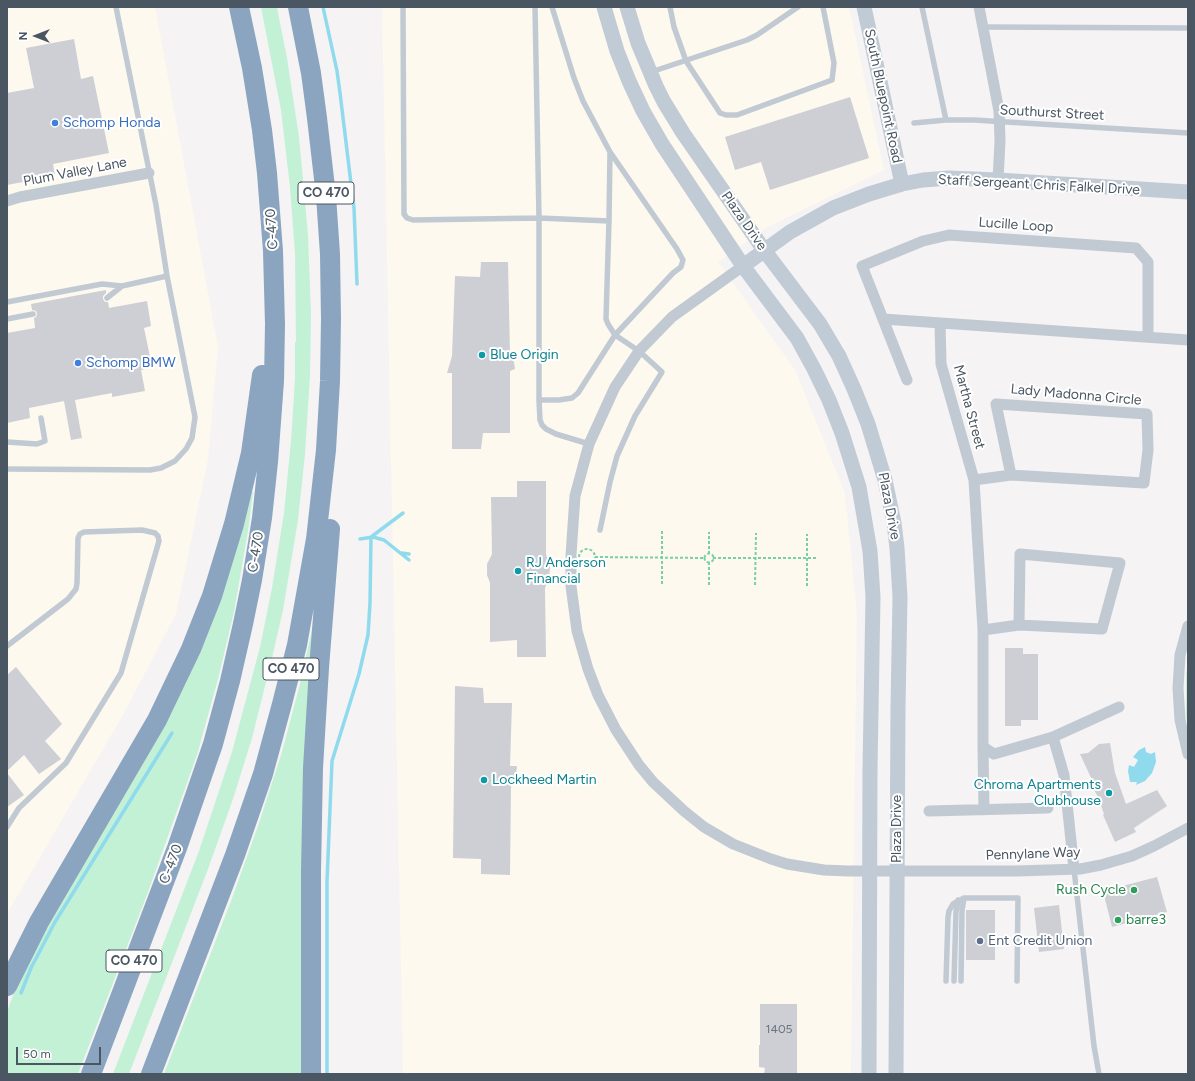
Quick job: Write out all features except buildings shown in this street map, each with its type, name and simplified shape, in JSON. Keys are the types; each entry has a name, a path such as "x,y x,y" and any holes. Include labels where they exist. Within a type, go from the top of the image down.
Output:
{"highway":[{"name":"C-470","path":"90,1074 198,791 226,696 247,605 264,502 274,381 274,277 267,173 254,82 239,7"},
{"name":"CO 470","path":"151,1074 241,839 262,774 282,704 301,625 316,538 326,456 330,381 331,286 328,211 315,99 298,7"},
{"path":"7,986 41,918 164,708 191,649 218,577 234,524 246,476 260,393 266,309 266,260 263,201 267,173"},
{"path":"311,1074 310,871 312,775 338,421 330,381"}],"street":[{"name":"Plaza Drive","path":"604,7 617,51 629,81 643,111 662,144 743,266 797,338 814,369 829,400 842,434 859,487 870,551 873,597 869,1074"},
{"name":"Plaza Drive","path":"627,7 638,43 650,72 664,102 682,132 764,250 820,324 839,356 868,424 885,480 896,541 900,597 896,1074"},
{"name":"South Bluepoint Road","path":"864,7 902,184"},
{"path":"979,7 998,100 1000,122 998,180"},
{"name":"Plum Valley Lane","path":"7,201 20,197 149,173"},
{"name":"Staff Sergeant Chris Falkel Drive","path":"743,266 794,229 833,208 858,197 902,184 923,180 998,180 1188,192"},
{"name":"Lucille Loop","path":"907,380 862,266 924,240 949,235 1136,248 1148,262 1148,337"},
{"name":"Pennylane Way","path":"743,266 672,317 639,351 616,387 589,444 575,496 572,524 571,586 574,612 583,653 598,695 606,712 628,749 653,782 667,796 704,827 733,844 771,859 802,867 834,871 1074,869 1101,865 1132,856 1188,828"},
{"path":"883,319 1188,340"},
{"name":"Martha Street","path":"940,323 941,364 974,480 983,630 984,810"},
{"name":"Lady Madonna Circle","path":"974,480 1011,475 1144,483 1148,450 1147,414 996,404 1011,475"},
{"path":"983,630 1019,625 1102,629 1120,563 1020,554 1019,625"},
{"path":"1188,626 1180,655 1178,688 1180,720 1188,754"},
{"path":"983,747 994,754 1053,737 1119,707"},
{"path":"1053,737 1064,775 1074,869"},
{"path":"929,811 1048,808"}],"lane":[{"path":"7,469 150,470 161,468 175,461 186,449 192,438 195,417 167,276 156,204 116,7"},
{"path":"403,7 404,214 407,218 414,220 539,218 609,221"},
{"path":"535,7 539,218 540,420 546,429 556,434 589,444"},
{"path":"539,400 559,400 572,398 578,393 616,335 681,267 682,260 677,249 610,152 577,84 552,7"},
{"path":"670,7 674,27 686,61 720,113 726,115 736,115 832,80 834,63 823,7"},
{"path":"650,72 747,40 757,35 798,7"},
{"path":"922,7 946,120"},
{"path":"983,27 1188,28"},
{"name":"Southurst Street","path":"914,123 946,120 1188,133"},
{"path":"600,530 617,456 634,416 662,372 639,351 616,335 606,319 610,152"},
{"path":"7,302 102,284 122,286 167,276"},
{"path":"107,298 122,286"},
{"path":"7,319 33,314"},
{"path":"7,442 37,444 45,441 41,418"},
{"path":"7,646 68,599 76,589 78,583 78,538 80,534 84,532 142,530 155,533 158,536 159,541 157,549 121,674 66,763 19,808 7,827"},
{"path":"1074,869 1094,1046 1099,1074"},
{"path":"946,981 948,917 949,911 953,904 961,899 1018,898 1017,981"},
{"path":"954,980 956,912 961,899"},
{"path":"961,899 961,980"}],"path":[{"path":"662,531 662,584"},
{"path":"709,532 709,554 711,554 713,558"},
{"path":"755,586 756,533"},
{"path":"807,534 807,586"},
{"path":"587,549 592,551 595,557 593,562 586,564 582,562 580,557 583,551 587,549"},
{"path":"704,558 706,554 709,554"},
{"path":"595,557 704,558 705,561 709,562"},
{"path":"709,585 709,562 712,561 713,558 818,558"}],"shaded area":[{"path":"7,7 155,7 218,347 208,459 176,614 124,713 7,914"},
{"path":"382,7 849,7 884,170 766,228 718,262 795,370 845,493 857,614 851,1074 403,1074"}],"green space":[{"path":"261,7 277,7 287,58 299,137 308,235 311,313 310,375 305,454 298,520 283,610 272,658 252,738 233,799 208,869 129,1074 113,1074 199,851 232,752 260,647 272,588 284,513 295,379 295,254 290,187 281,110"},
{"path":"251,492 253,492 248,531 234,612 218,679 197,755 148,892 78,1074 7,1074 7,1012 12,998 30,957 125,792"},
{"path":"314,620 302,1074 164,1074 231,901 258,826 282,752 301,680"},
{"path":"1188,664 1188,730 1186,715 1186,674"}],"water":[{"path":"1145,747 1146,752 1151,754 1155,752 1156,762 1152,773 1145,781 1136,785 1137,782 1130,782 1128,771 1129,765 1134,767 1138,760 1133,757 1139,750"}],"waterway":[{"path":"323,7 337,71 340,93 354,208 357,284"},
{"path":"327,1074 327,881 332,761 359,674 368,635 371,537 403,513"},
{"path":"360,539 373,537 384,540 409,560"},
{"path":"401,553 409,554"},
{"path":"21,993 31,968 55,922 172,733"}],"place":[{"name":"Schomp Honda","path":"55,123"},
{"name":"Blue Origin","path":"482,355"},
{"name":"Schomp BMW","path":"78,363"},
{"name":"RJ Anderson Financial","path":"518,571"},
{"name":"Lockheed Martin","path":"484,780"},
{"name":"Chroma Apartments Clubhouse","path":"1109,793"},
{"name":"Rush Cycle","path":"1134,890"},
{"name":"barre3","path":"1118,920"},
{"name":"Ent Credit Union","path":"980,941"}]}
